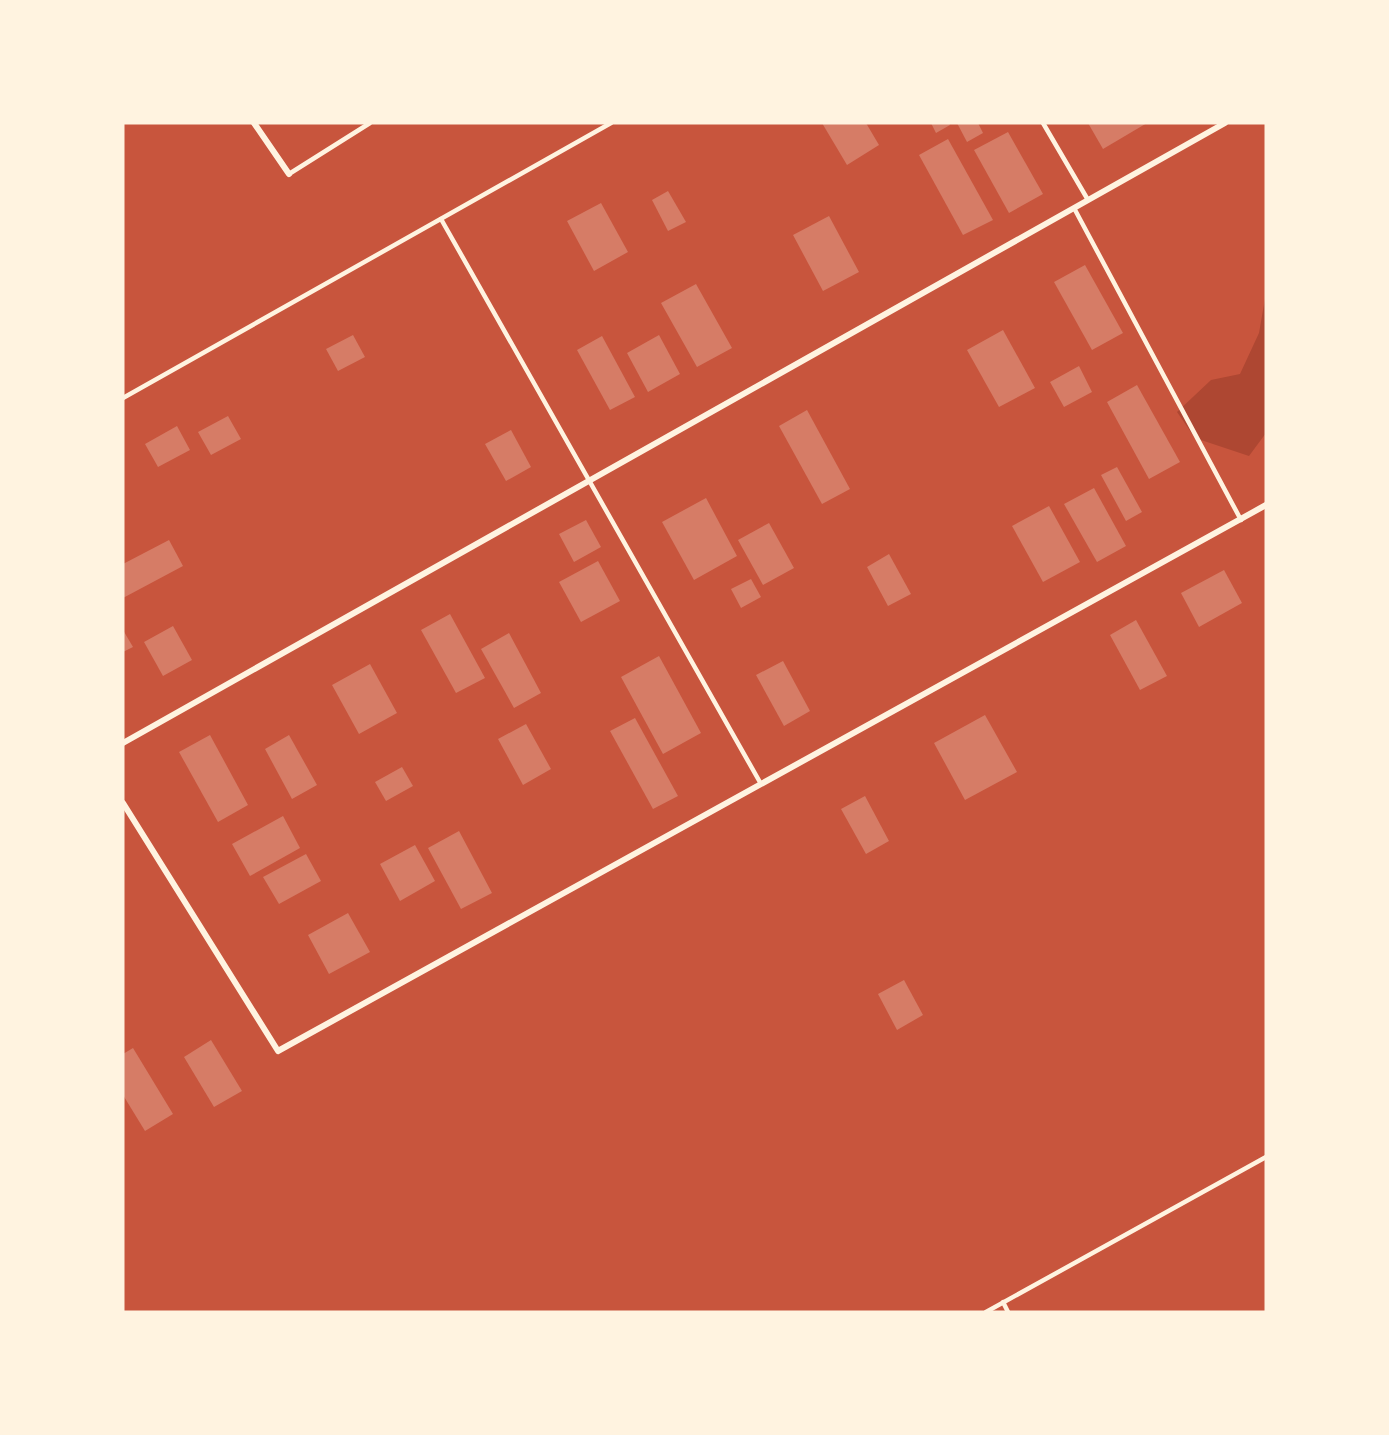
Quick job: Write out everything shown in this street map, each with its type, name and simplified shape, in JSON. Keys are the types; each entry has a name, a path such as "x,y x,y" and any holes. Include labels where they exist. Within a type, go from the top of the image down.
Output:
{"street":[{"path":"254,123 289,174"},
{"path":"123,743 1225,123"},
{"path":"123,803 278,1051 1266,506"}],"lane":[{"path":"289,174 370,123"},
{"path":"123,398 611,123"},
{"path":"1042,123 1088,200"},
{"path":"1074,208 1241,520"},
{"path":"441,219 761,784"},
{"path":"986,1312 1266,1157"},
{"path":"1003,1302 1008,1312"}],"shaded area":[{"path":"1266,293 1266,433 1249,456 1195,438 1177,412 1211,380 1240,374 1259,333"}],"building":[{"path":"822,123 866,123 879,145 847,165"},
{"path":"931,123 949,123 950,125 936,133"},
{"path":"957,123 978,123 983,133 967,142"},
{"path":"1088,123 1147,123 1103,149"},
{"path":"1008,132 1043,194 1009,213 974,150"},
{"path":"948,139 993,220 963,235 919,155"},
{"path":"668,191 686,222 668,231 652,200"},
{"path":"601,203 628,252 594,271 567,221"},
{"path":"829,216 859,272 823,291 793,235"},
{"path":"1085,265 1123,333 1092,350 1054,282"},
{"path":"696,284 732,348 697,367 661,303"},
{"path":"1003,330 1035,388 999,407 967,350"},
{"path":"353,335 365,357 338,371 326,349"},
{"path":"659,335 680,374 648,392 627,353"},
{"path":"602,336 635,397 610,410 577,350"},
{"path":"1079,366 1092,392 1064,407 1050,382"},
{"path":"1137,385 1180,462 1149,479 1107,402"},
{"path":"807,410 850,489 822,504 779,426"},
{"path":"228,416 241,439 211,455 198,432"},
{"path":"177,426 190,450 158,467 145,444"},
{"path":"511,430 531,467 506,481 485,444"},
{"path":"1117,467 1142,512 1126,521 1101,475"},
{"path":"1094,488 1126,546 1097,562 1064,504"},
{"path":"706,498 737,556 694,580 662,522"},
{"path":"1049,506 1080,562 1043,582 1012,526"},
{"path":"586,520 601,547 574,562 559,534"},
{"path":"769,523 794,568 763,585 738,540"},
{"path":"169,540 183,566 123,598 123,564"},
{"path":"889,554 911,594 888,606 867,567"},
{"path":"598,561 620,601 581,622 559,582"},
{"path":"1224,570 1242,603 1199,627 1181,593"},
{"path":"751,579 761,597 741,608 731,589"},
{"path":"450,614 485,678 456,693 421,630"},
{"path":"1136,620 1167,676 1140,690 1110,635"},
{"path":"173,626 192,660 163,676 144,642"},
{"path":"123,630 133,647 123,652"},
{"path":"509,633 541,693 514,708 481,649"},
{"path":"659,656 701,733 663,754 621,677"},
{"path":"783,661 810,711 784,726 756,675"},
{"path":"370,664 397,713 359,734 332,685"},
{"path":"985,715 1017,772 965,800 934,743"},
{"path":"635,718 678,796 653,809 610,731"},
{"path":"526,724 551,769 523,785 498,739"},
{"path":"210,735 248,805 218,822 179,752"},
{"path":"289,735 317,785 292,799 265,749"},
{"path":"402,767 413,786 386,801 375,782"},
{"path":"865,796 889,841 866,854 841,809"},
{"path":"283,816 300,848 250,876 232,844"},
{"path":"459,831 492,893 461,909 428,848"},
{"path":"415,845 435,881 400,901 380,864"},
{"path":"306,854 321,881 279,904 263,877"},
{"path":"348,913 370,952 329,974 308,935"},
{"path":"904,980 923,1015 897,1030 878,994"},
{"path":"211,1040 242,1091 214,1107 184,1057"},
{"path":"133,1048 173,1114 145,1131 123,1095 123,1054"}]}
